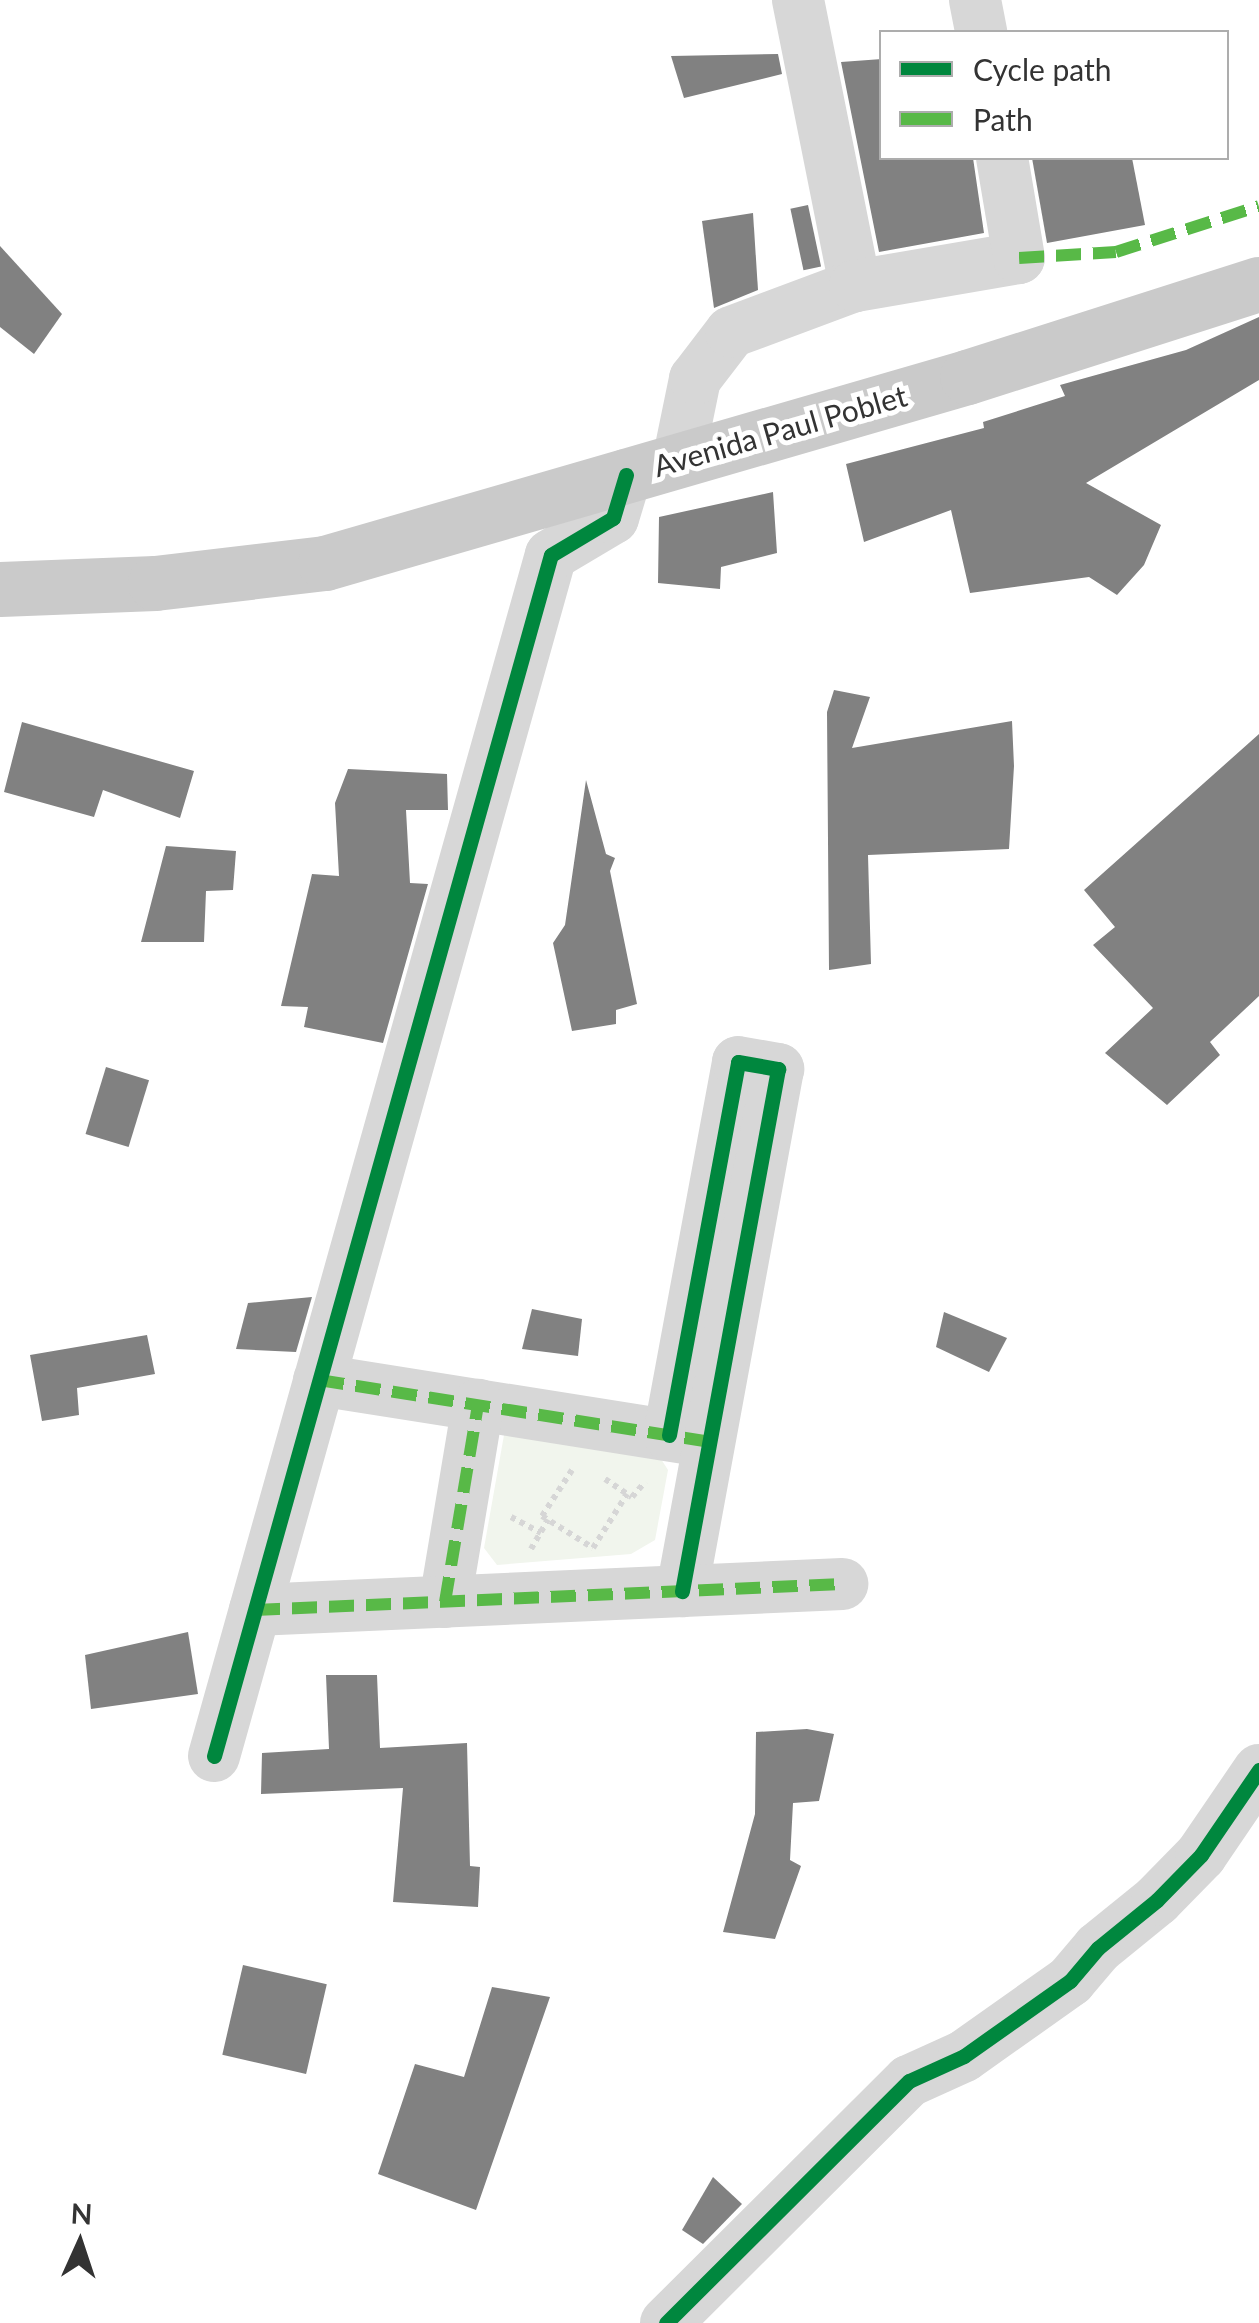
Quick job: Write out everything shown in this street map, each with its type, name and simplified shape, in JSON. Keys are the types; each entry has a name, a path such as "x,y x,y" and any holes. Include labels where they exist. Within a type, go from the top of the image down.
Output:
{"main road":[{"name":"Avenida Paul Poblet","path":"0,589 155,583 326,564 679,457 967,377 1259,284"}],"street":[{"path":"798,0 855,286"},
{"path":"975,0 981,30"},
{"path":"679,457 695,379 731,332 855,286 1019,258 1002,160"},
{"path":"214,1756 551,555 612,518 626,475"},
{"path":"682,1591 689,1439 738,1062 778,1069 689,1439"},
{"path":"319,1380 689,1439"},
{"path":"445,1602 478,1405"},
{"path":"255,1610 842,1584"},
{"path":"666,2323 910,2081 964,2056 1070,1981 1098,1948 1157,1900 1201,1856 1259,1770"}],"path":[{"path":"578,1460 542,1516 593,1548 627,1494"},
{"path":"492,1506 541,1533"},
{"path":"542,1559 524,1560 548,1520"},
{"path":"577,1557 612,1554"}],"shaded area":[{"path":"504,1435 656,1451 668,1470 655,1540 631,1554 497,1565 484,1548"}],"building":[{"path":"778,54 782,74 684,98 671,56"},
{"path":"879,59 879,160 973,160 984,233 879,252 841,62"},
{"path":"1032,160 1132,160 1145,225 1047,243"},
{"path":"808,205 821,267 803,270 790,209"},
{"path":"753,213 758,290 714,308 702,221"},
{"path":"0,246 62,314 34,354 0,327"},
{"path":"1259,317 1259,380 1086,483 1161,525 1144,565 1117,595 1089,577 970,593 951,510 864,542 846,464 984,428 983,422 1065,396 1060,385 1186,350"},
{"path":"773,492 777,553 721,567 720,589 658,583 659,517"},
{"path":"834,690 870,697 852,748 1012,721 1014,766 1009,849 868,855 871,964 829,970 827,712"},
{"path":"22,722 194,771 180,818 103,790 94,817 4,792"},
{"path":"1259,734 1259,996 1210,1042 1220,1055 1167,1105 1105,1053 1153,1008 1093,945 1115,927 1084,890"},
{"path":"348,769 447,774 448,810 406,810 410,883 428,884 383,1043 304,1027 308,1007 281,1006 312,874 339,876 335,803"},
{"path":"586,780 606,854 615,858 610,871 637,1004 616,1010 616,1024 572,1031 553,943 565,925"},
{"path":"166,846 236,851 233,890 206,891 204,942 141,942"},
{"path":"106,1067 149,1080 129,1147 86,1134"},
{"path":"312,1297 296,1352 236,1349 248,1303"},
{"path":"532,1309 582,1319 578,1356 522,1349"},
{"path":"944,1312 1007,1338 989,1372 936,1347"},
{"path":"147,1335 155,1374 77,1388 79,1415 42,1421 30,1355"},
{"path":"188,1632 198,1694 91,1709 85,1655"},
{"path":"326,1675 377,1675 380,1748 467,1743 470,1866 480,1867 478,1907 393,1902 403,1788 261,1794 262,1753 329,1749"},
{"path":"807,1729 834,1734 819,1801 793,1803 790,1860 801,1866 775,1939 723,1932 755,1814 756,1732"},
{"path":"243,1965 327,1984 306,2074 222,2055"},
{"path":"492,1987 550,1997 476,2210 378,2174 415,2064 464,2077"},
{"path":"713,2177 742,2204 703,2244 682,2230"}],"marked path":[{"path":"1019,258 1116,252 1259,206"},
{"path":"319,1380 709,1442"},
{"path":"445,1602 478,1405"},
{"path":"255,1610 842,1584"}],"cycle path":[{"path":"214,1756 551,555 613,518 626,475"},
{"path":"669,1435 738,1062 778,1069 682,1591"},
{"path":"666,2323 909,2081 964,2056 1070,1981 1098,1948 1157,1900 1201,1855 1259,1770"}]}
